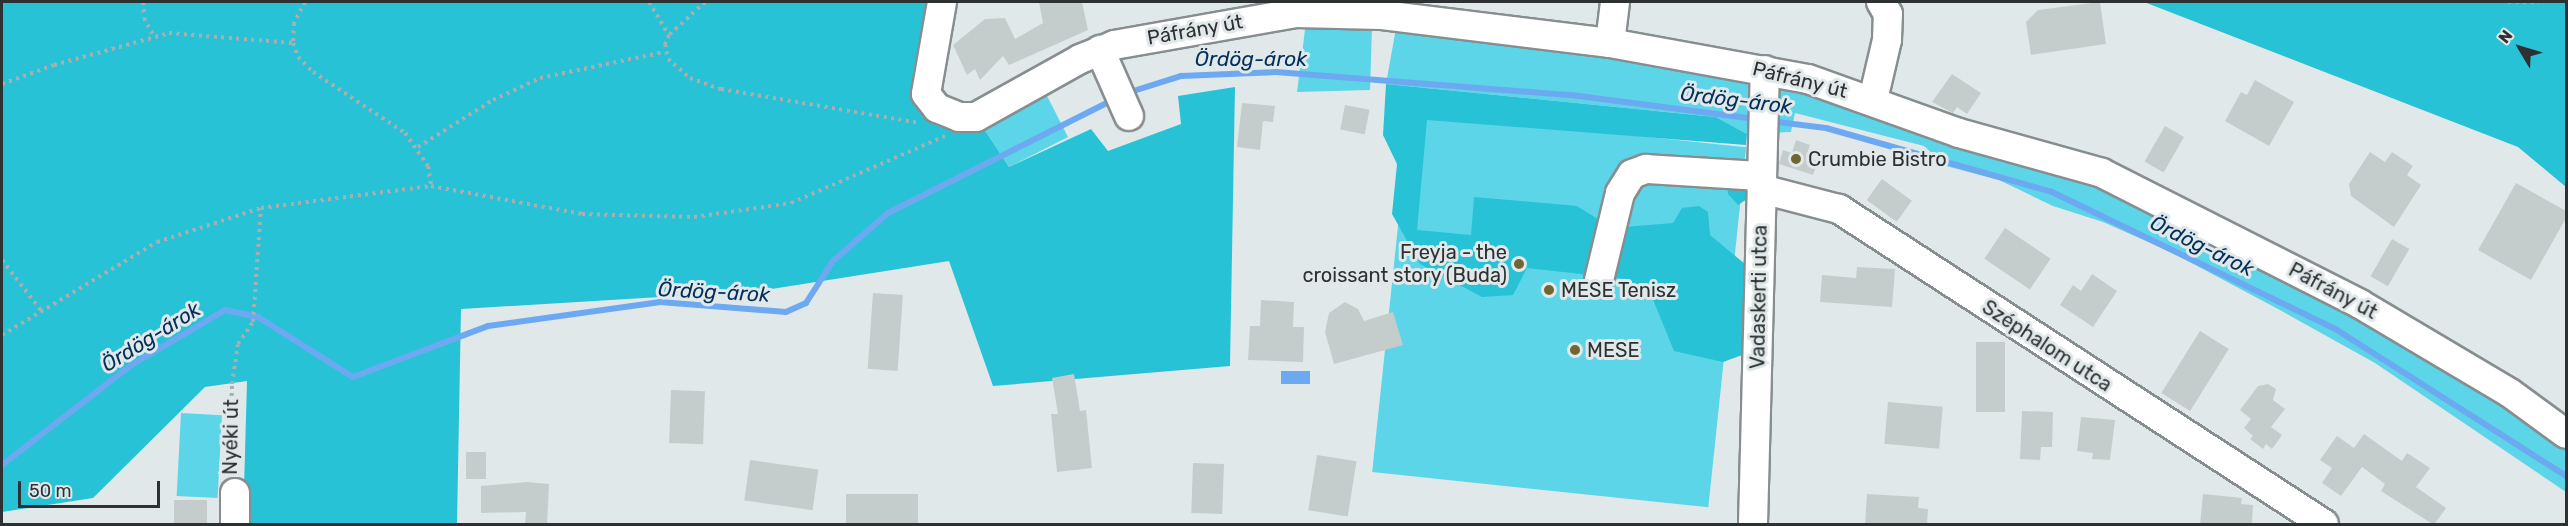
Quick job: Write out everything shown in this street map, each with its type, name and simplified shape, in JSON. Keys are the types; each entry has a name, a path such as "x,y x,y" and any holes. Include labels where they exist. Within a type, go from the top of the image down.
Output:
{"street":[{"path":"942,2 926,93 930,102 947,114 976,117"},
{"path":"1610,43 1616,2"},
{"path":"1873,100 1887,40 1888,14 1881,2"},
{"name":"Páfrány út","path":"976,117 1100,50 1296,13 1382,15 1610,43 1765,80 1808,79 1873,100 1959,133 2102,173 2360,304 2510,393 2566,434"},
{"path":"1100,50 1129,116"},
{"name":"Vadaskerti utca","path":"1753,525 1765,80"},
{"name":"Széphalom utca","path":"1599,280 1620,193 1632,174 1646,169 1762,182 1825,204 1846,214 2324,525"},
{"name":"Nyéki út","path":"235,493 235,525"}],"path":[{"path":"143,2 144,18 154,37"},
{"path":"305,2 294,23 293,43 298,57 313,72 389,119 418,147 428,166 431,186"},
{"path":"649,2 669,35"},
{"path":"664,52 669,35 705,2"},
{"path":"2508,2 2539,2"},
{"path":"2,84 54,65 169,33 293,43"},
{"path":"418,147 493,100 540,78 664,52"},
{"path":"664,52 676,69 721,89 924,124"},
{"path":"2,335 43,313 157,242 261,208 431,186 582,214 694,217 791,203 866,174 976,117"},
{"name":"Nyéki út","path":"235,493 229,483 232,384 237,344 253,322 261,208"},
{"path":"2,260 43,313"}],"shaded area":[{"path":"2,2 929,2 918,75 982,126 1009,167 1091,129 1108,151 1181,124 1178,96 1235,87 1230,366 993,386 949,261 759,291 461,309 457,524 243,524 247,381 205,387 93,498 2,512"},
{"path":"2144,2 2566,2 2566,187 2518,147"},
{"path":"1306,22 1372,26 1370,90 1297,92"},
{"path":"1396,28 1649,58 1648,65 1669,69 1673,62 1742,80 1753,89 1804,89 2103,180 2228,245 2485,389 2566,448 2566,492 2375,363 2278,309 2171,252 2103,222 2053,206 1999,180 1946,166 1924,146 1795,113 1791,132 1747,134 1716,117 1386,84"},
{"path":"1386,84 1716,117 1747,134 1746,145 1427,120 1417,230 1471,235 1474,197 1577,206 1612,228 1673,223 1682,208 1699,206 1708,212 1710,235 1745,264 1745,354 1723,362 1674,351 1652,297 1626,279 1527,268 1513,295 1482,297 1420,264 1392,214 1397,164 1383,135"},
{"path":"1044,90 1068,137 1009,167 982,126"},
{"name":"MESE","path":"1410,112 1746,147 1708,507 1372,472"},
{"path":"1747,179 1747,199 1738,205 1728,194 1727,180"},
{"path":"1281,371 1310,371 1310,384 1281,384"},
{"path":"181,413 222,415 218,498 177,496"}],"building":[{"path":"1039,2 1082,2 1088,30 1009,65 1003,56 980,80 975,69 967,75 953,45 985,19 1005,18 1015,39 1043,23"},
{"path":"2100,2 2106,44 2031,55 2026,22 2038,10"},
{"path":"1952,74 1981,93 1967,114 1957,107 1953,113 1932,102"},
{"path":"2255,80 2294,102 2269,146 2225,121 2241,92 2247,95"},
{"path":"1242,103 1275,106 1273,122 1263,121 1260,150 1237,147"},
{"path":"1345,105 1370,110 1365,134 1340,130"},
{"path":"2165,126 2184,137 2164,173 2144,162"},
{"name":"Crumbie Bistro","path":"1796,140 1810,145 1806,157 1818,161 1813,175 1779,164 1783,150 1792,153"},
{"path":"2370,152 2385,162 2392,152 2413,166 2407,175 2421,185 2394,227 2351,196 2349,184"},
{"path":"1882,179 1912,201 1897,222 1867,200"},
{"path":"2516,183 2566,211 2566,218 2531,280 2478,250"},
{"path":"2005,228 2051,259 2030,289 1984,259"},
{"path":"2392,239 2409,249 2388,286 2370,276"},
{"path":"1857,267 1895,269 1892,307 1820,302 1822,275 1856,278"},
{"path":"2092,274 2117,291 2093,327 2060,305 2073,285 2081,291"},
{"path":"873,293 903,295 898,371 868,369"},
{"path":"1261,300 1294,302 1293,327 1304,327 1303,362 1248,360 1250,326 1260,326"},
{"path":"1345,302 1358,309 1364,321 1393,312 1403,345 1334,364 1325,332 1329,313"},
{"path":"2200,331 2229,349 2190,411 2161,393"},
{"path":"1976,342 2005,342 2005,412 1976,412"},
{"path":"1074,374 1080,411 1086,410 1092,468 1057,472 1051,414 1058,414 1052,378"},
{"path":"2268,384 2276,389 2273,400 2285,409 2271,427 2282,435 2272,449 2266,444 2263,449 2250,439 2253,436 2244,428 2251,419 2240,410 2258,386"},
{"path":"671,390 705,391 703,444 669,443"},
{"path":"1888,402 1943,407 1939,449 1884,444"},
{"path":"2022,411 2053,412 2052,447 2041,447 2040,460 2020,459"},
{"path":"2081,417 2115,420 2110,460 2092,459 2093,453 2077,451"},
{"path":"2364,434 2402,461 2407,453 2430,468 2416,487 2446,508 2434,525 2381,491 2385,484 2362,467 2341,496 2322,483 2332,468 2320,460 2337,436 2354,448"},
{"path":"466,452 486,452 486,479 466,479"},
{"path":"1317,455 1357,461 1348,517 1308,510"},
{"path":"750,460 818,470 813,510 744,501"},
{"path":"1193,463 1224,464 1222,514 1191,513"},
{"path":"527,482 549,484 547,525 525,525 526,512 481,513 481,486"},
{"path":"846,494 918,494 918,524 846,524"},
{"path":"1867,494 1919,497 1918,508 1928,509 1927,525 1865,525"},
{"path":"2203,494 2242,498 2241,504 2253,505 2252,524 2200,525"},
{"path":"174,500 207,500 207,524 174,524"}],"waterway":[{"name":"Ördög-árok","path":"1127,93 1181,76 1276,72 1571,95 1757,119"},
{"name":"Ördög-árok","path":"2,465 130,366 225,310 258,317 353,377 488,326 660,302 786,312 806,303 833,261 888,213 1113,100"},
{"name":"Ördög-árok","path":"1770,121 1826,128 2052,192 2337,330 2566,476"}],"place":[{"name":"Crumbie Bistro","path":"1796,159"},
{"name":"Freyja - the croissant story (Buda)","path":"1519,264"},
{"name":"MESE Tenisz","path":"1549,290"},
{"name":"MESE","path":"1575,350"}]}
